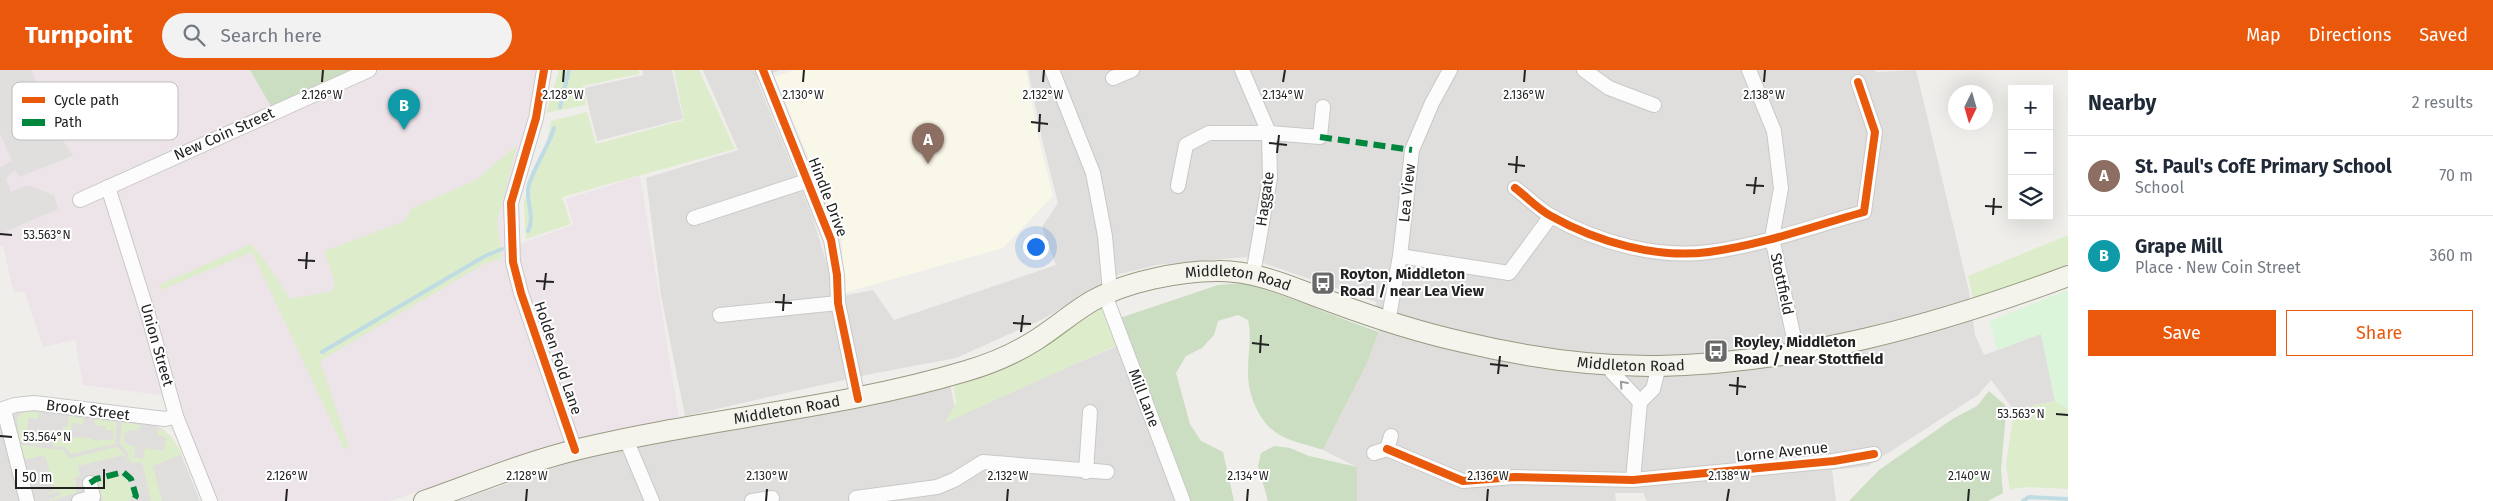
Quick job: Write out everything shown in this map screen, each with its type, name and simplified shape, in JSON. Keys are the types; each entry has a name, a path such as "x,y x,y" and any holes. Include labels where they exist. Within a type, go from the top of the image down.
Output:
{"main road":[{"name":"Middleton Road","path":"424,501 576,450 626,439 858,399 913,386 1005,357 1034,341 1092,301 1108,293 1159,278 1216,271 1253,274 1388,322 1465,343 1511,352 1611,364 1659,366 1717,362 1797,352 1874,337 1979,308 2068,276"}],"street":[{"name":"New Coin Street","path":"80,200 136,173 369,70"},
{"name":"Holden Fold Lane","path":"544,70 536,118 512,203 513,262 521,293 576,450"},
{"name":"Hindle Drive","path":"763,70 831,240 837,275 838,302 858,399"},
{"name":"Mill Lane","path":"1052,70 1093,173 1105,236 1108,293 1183,501"},
{"path":"1112,78 1132,70"},
{"name":"Haggate","path":"1242,70 1269,133 1270,178 1253,274"},
{"name":"Lea View","path":"1388,322 1400,256 1412,150 1432,103 1450,70"},
{"path":"1584,70 1609,88 1654,105"},
{"name":"Stottfield","path":"1749,70 1774,131 1780,188 1772,238 1797,352"},
{"path":"1515,188 1551,216 1609,242 1673,253 1708,252 1772,238 1864,212 1875,132 1858,82"},
{"path":"1178,186 1186,145 1209,133 1269,133 1320,137 1324,108"},
{"path":"694,218 807,181"},
{"name":"Union Street","path":"108,188 148,314 176,416 210,501"},
{"path":"1400,256 1509,273 1551,216"},
{"path":"720,315 838,302"},
{"path":"1611,364 1612,372 1640,402"},
{"path":"1633,480 1640,402 1653,389 1659,366"},
{"name":"Brook Street","path":"2,410 15,405 34,403 165,419 176,416"},
{"path":"2,410 27,501"},
{"path":"1086,472 1090,412"},
{"path":"626,439 652,501"},
{"name":"Lorne Avenue","path":"1384,446 1463,480 1515,478 1633,480 1834,461 1874,454"},
{"path":"856,498 936,487 954,480 984,462 1086,472 1107,472"},
{"path":"79,501 94,499 90,483"},
{"path":"934,501 936,487"},
{"path":"752,501 772,498"}],"shaded area":[{"path":"0,70 250,70 272,108 359,70 539,70 502,222 506,249 573,225 566,199 640,176 679,418 567,442 390,501 217,501 176,397 83,385 75,340 43,347 25,293 13,291 3,246 0,246"},
{"path":"0,70 31,70 36,82 12,82 12,140 63,140 73,156 19,177 15,170 6,178 11,192 27,185 54,195 58,209 0,234 0,167 12,161 0,134"},
{"path":"642,70 672,70 683,119 597,141 584,88 643,75"},
{"path":"703,70 780,70 757,80 813,218 837,297 873,290 894,320 1056,265 1042,227 1058,203 1042,139 1028,70 1875,70 1876,72 1916,70 1969,291 1975,335 1984,355 2041,334 2055,401 2014,410 1991,380 1978,395 1868,466 1832,470 1836,501 1647,501 1643,493 1615,493 1616,501 1357,501 1357,467 1323,450 1367,363 1379,332 1376,302 1246,257 1156,265 1120,274 1041,320 956,358 871,374 685,416 661,296 646,178 738,150"},
{"path":"794,70 1026,70 1037,132 1053,196 1003,248 844,293 842,238 775,77"},
{"path":"1119,345 1178,501 456,501 574,461 644,444 950,382 956,416"},
{"path":"33,407 156,426 164,430 179,449 200,501 0,501 0,416"}],"green space":[{"path":"250,70 359,70 272,108"},
{"path":"559,70 639,70 639,74 583,86 586,105 546,113"},
{"path":"674,70 699,70 735,149 562,197 571,224 526,239 524,202 546,147 551,121 587,112 596,144 684,120"},
{"path":"517,145 497,222 502,259 484,264 320,361 349,447 344,449 252,252 161,290 159,285 251,244 266,262 290,299 332,291 335,282 324,251 405,221 412,208 476,180"},
{"path":"2068,235 2068,264 1974,303 1968,276"},
{"path":"1242,283 1379,332 1367,363 1323,450 1283,437 1271,429 1265,422 1255,406 1249,388 1250,332 1248,320 1238,315 1218,321 1214,335 1202,348 1186,356 1176,373 1190,424 1201,441 1223,452 1234,501 1186,501 1120,318 1218,285"},
{"path":"2068,290 2068,409 2055,401 2041,334 1997,350 1990,321"},
{"path":"1105,302 1119,344 945,423 956,403 953,383"},
{"path":"1989,391 2005,405 2001,469 2003,493 1988,501 1849,501 1879,470 1954,418 1977,406"},
{"path":"2055,401 2068,409 2068,489 2025,487 2010,490 2006,465 2014,410"},
{"path":"29,411 39,412 38,419 28,418 27,432 37,433 36,444 20,442 17,418"},
{"path":"69,416 84,418 83,424 72,423 71,437 93,438 93,440 113,440 114,431 95,425 95,419 117,422 115,444 71,454 65,447 53,446 54,435 62,436 63,427 67,427"},
{"path":"122,422 140,425 139,430 125,432 124,441 126,444 136,447 134,457 143,459 145,448 164,451 166,437 157,435 159,428 171,436 182,454 153,466 162,501 151,501 142,462 130,463 127,451 120,444"},
{"path":"21,445 63,450 70,458 117,447 125,455 128,464 123,455 78,466 80,476 75,478 77,488 75,493 50,501 50,499 61,495 60,491 43,496 55,490 45,455 24,460"},
{"path":"1274,446 1290,448 1309,456 1357,467 1357,501 1268,501 1258,466 1261,453"},
{"path":"118,475 129,480 133,496 129,501 103,501 97,480"}],"waterway":[{"path":"560,107 569,70"},
{"path":"528,231 531,221 528,195 529,183 554,128"},
{"path":"322,352 485,256 502,249"},
{"path":"2023,501 2029,497 2068,499"}],"marked path":[{"path":"1320,137 1412,150"},
{"path":"90,483 96,479 123,472 131,479 136,496 133,501"}],"cycle path":[{"path":"544,70 536,118 511,203 513,262 521,293 575,450"},
{"path":"763,70 831,240 837,275 838,303 858,399"},
{"path":"1515,188 1546,213 1588,234 1607,241 1648,251 1669,253 1689,254 1749,245 1864,212 1875,132 1858,82"},
{"path":"1387,449 1463,481 1515,477 1633,480 1834,461 1874,454"}],"place":[{"name":"Grape Mill","path":"404,130"},
{"name":"St. Paul's CofE Primary School","path":"928,164"},
{"name":"Royton, Middleton Road / near Lea View","path":"1323,283"},
{"name":"Royley, Middleton Road / near Stottfield","path":"1716,351"}]}
